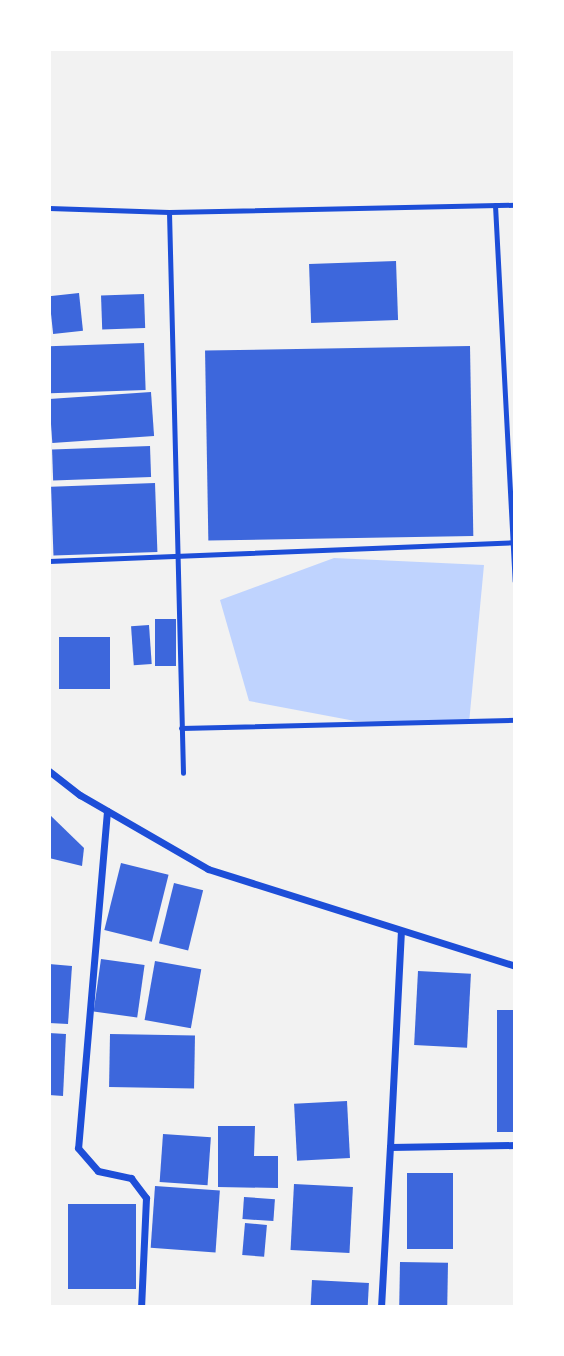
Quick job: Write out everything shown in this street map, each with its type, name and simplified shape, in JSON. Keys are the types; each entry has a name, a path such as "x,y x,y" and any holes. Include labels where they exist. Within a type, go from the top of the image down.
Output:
{"street":[{"path":"49,771 107,811 208,869 515,966"},
{"path":"107,811 78,1148 98,1171 131,1178 146,1198 141,1307"},
{"path":"381,1307 401,931"},
{"path":"390,1147 515,1145"}],"lane":[{"path":"495,205 515,581"},
{"path":"49,208 169,212 515,205"},
{"path":"169,212 183,773"},
{"path":"49,561 514,542"},
{"path":"181,728 515,720"}],"water":[{"path":"334,558 484,565 469,723 355,721 249,701 220,600"}],"building":[{"path":"396,261 398,320 311,323 309,264"},
{"path":"79,293 83,331 53,334 49,296"},
{"path":"144,294 145,328 102,329 101,296"},
{"path":"144,343 146,390 51,393 49,346"},
{"path":"470,346 473,536 208,541 205,351"},
{"path":"151,392 154,436 52,443 49,399"},
{"path":"150,446 151,477 53,480 52,449"},
{"path":"155,483 157,552 53,556 51,487"},
{"path":"155,619 176,619 176,666 155,666"},
{"path":"149,625 152,664 134,665 131,626"},
{"path":"59,637 110,637 110,689 59,689"},
{"path":"49,814 84,848 82,866 49,858"},
{"path":"121,863 169,875 152,942 104,930"},
{"path":"174,883 203,890 188,950 159,943"},
{"path":"101,959 145,965 137,1018 94,1011"},
{"path":"155,961 201,969 191,1028 145,1020"},
{"path":"49,964 72,966 68,1024 49,1023"},
{"path":"418,971 471,974 467,1048 414,1045"},
{"path":"497,1010 515,1010 515,1132 497,1132"},
{"path":"49,1033 66,1034 63,1096 49,1095"},
{"path":"110,1034 195,1035 194,1088 109,1087"},
{"path":"347,1101 350,1158 297,1161 294,1104"},
{"path":"218,1126 255,1126 254,1156 278,1156 278,1188 218,1187"},
{"path":"163,1134 211,1137 208,1185 160,1182"},
{"path":"407,1173 453,1173 453,1249 407,1249"},
{"path":"294,1184 353,1187 349,1253 291,1250"},
{"path":"155,1186 220,1191 216,1252 151,1248"},
{"path":"244,1197 275,1199 273,1221 242,1219"},
{"path":"68,1204 136,1204 136,1289 68,1289"},
{"path":"245,1223 267,1225 264,1257 242,1255"},
{"path":"400,1262 448,1263 447,1306 399,1305"},
{"path":"312,1280 369,1283 368,1307 311,1307"}]}
